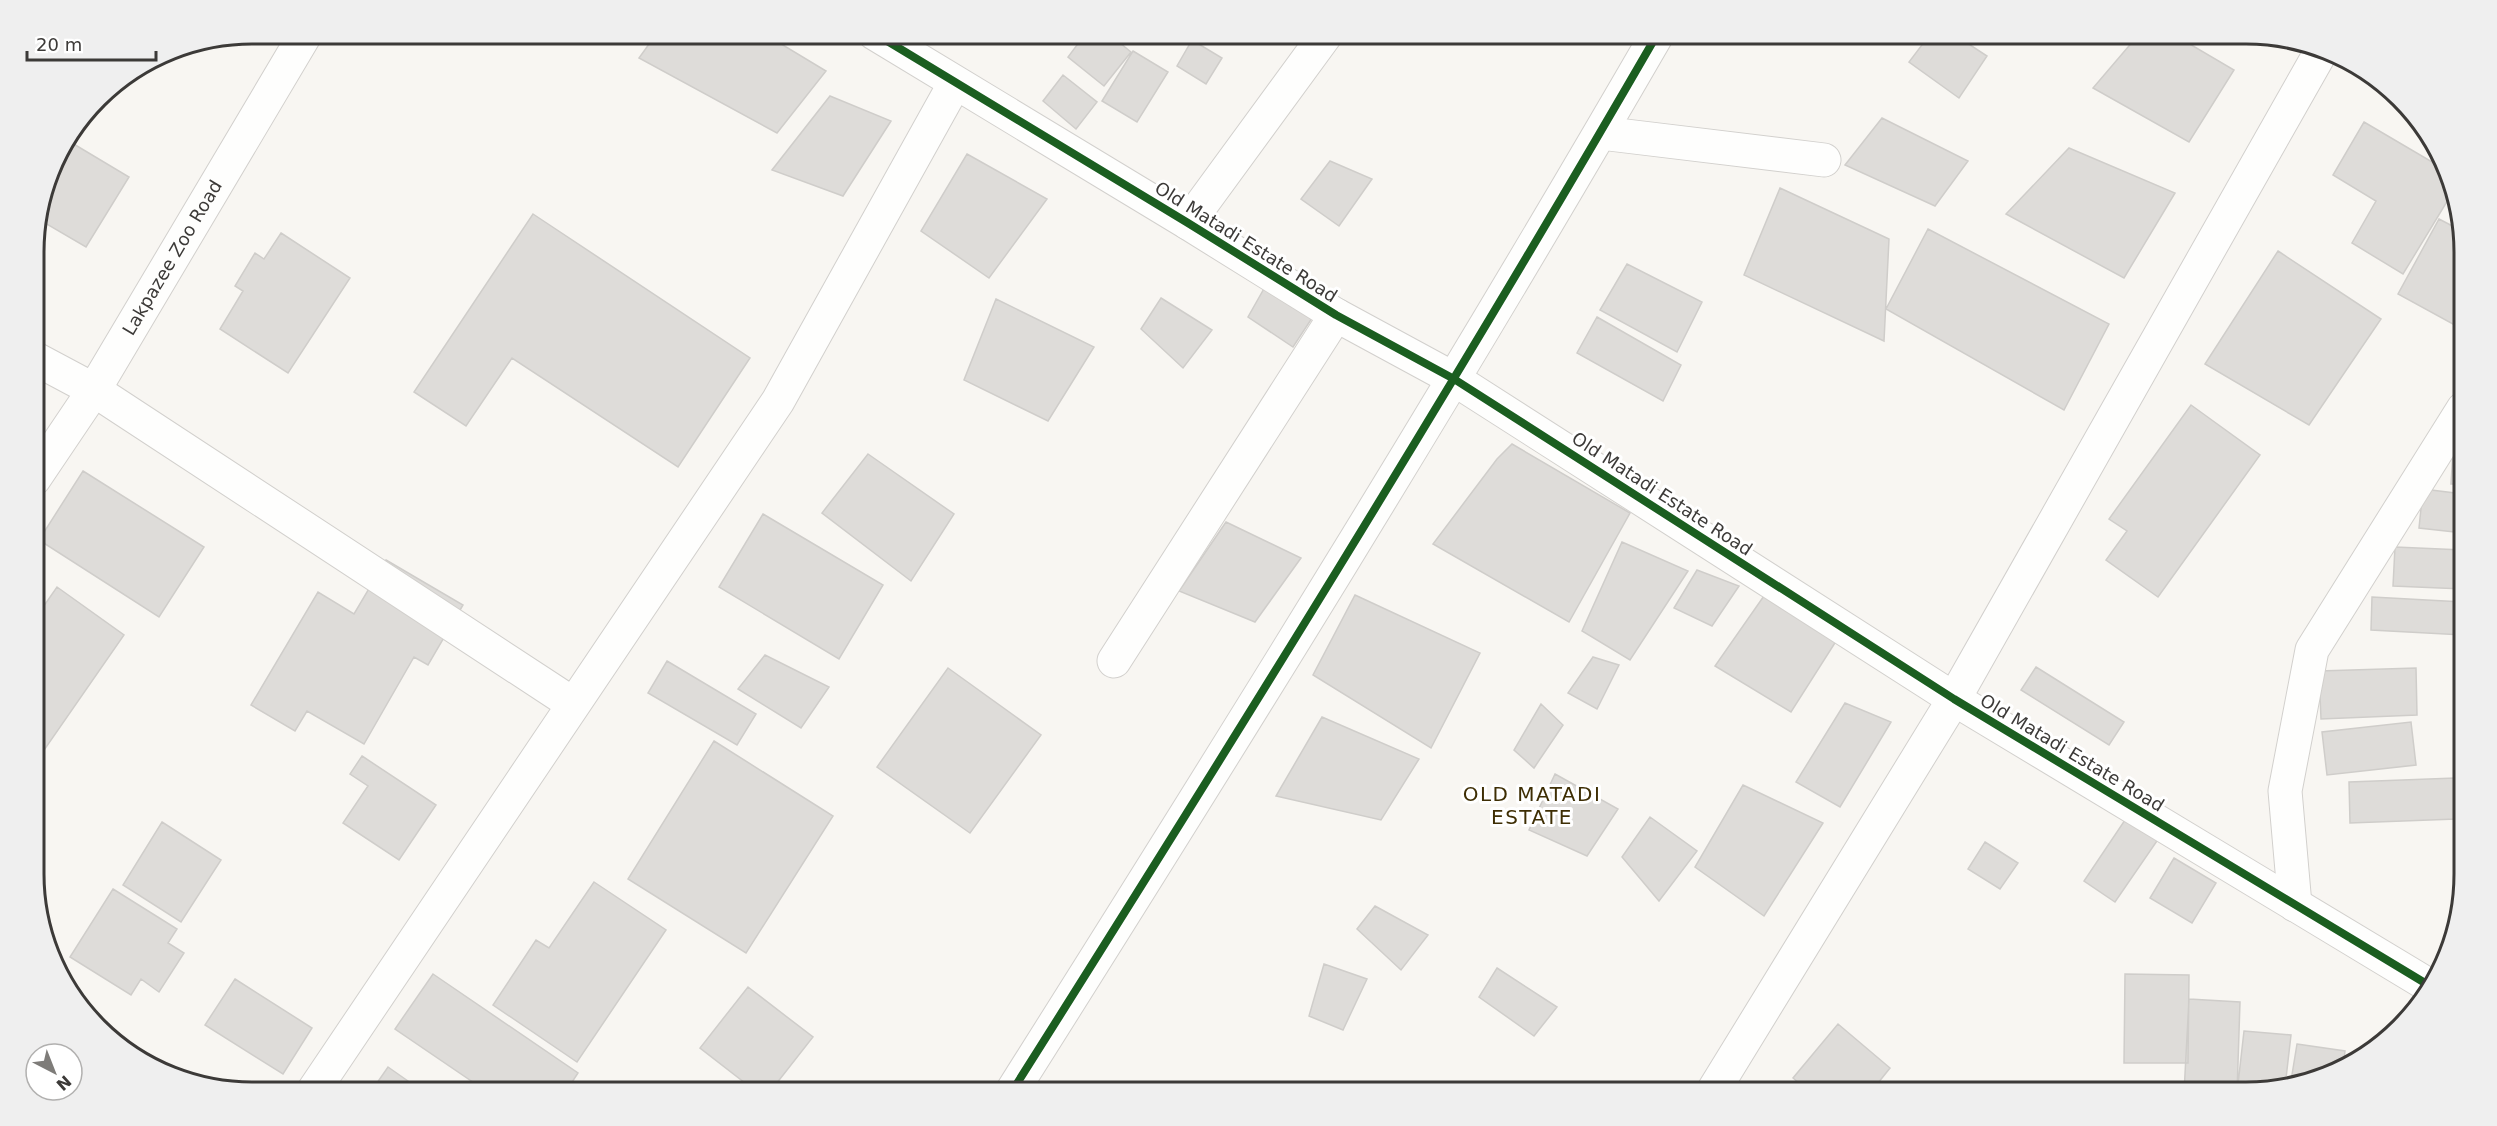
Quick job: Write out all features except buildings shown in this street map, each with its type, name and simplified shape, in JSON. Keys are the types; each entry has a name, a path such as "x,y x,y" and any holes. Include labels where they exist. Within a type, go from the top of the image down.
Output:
{"street":[{"name":"Lakpazee Zoo Road","path":"44,464 94,390 299,44"},
{"name":"Old Matadi Estate Road","path":"892,44 1336,315 1454,379 1954,699 2424,982"},
{"path":"1188,223 1319,44"},
{"path":"1018,1082 1208,780 1454,379 1652,44"},
{"path":"1719,1082 1954,699 2318,57"},
{"path":"319,1082 777,401 955,83"},
{"path":"1601,132 1824,160"},
{"path":"1114,661 1336,315"},
{"path":"44,363 94,390 573,704"},
{"path":"2295,905 2286,791 2312,650 2454,423"}],"cycle path":[{"path":"892,44 1336,315 1454,379 1954,699 2424,982"},
{"path":"1018,1082 1340,566 1501,300 1652,44"}],"district":[{"name":"OLD MATADI ESTATE","path":"1532,806"}]}
